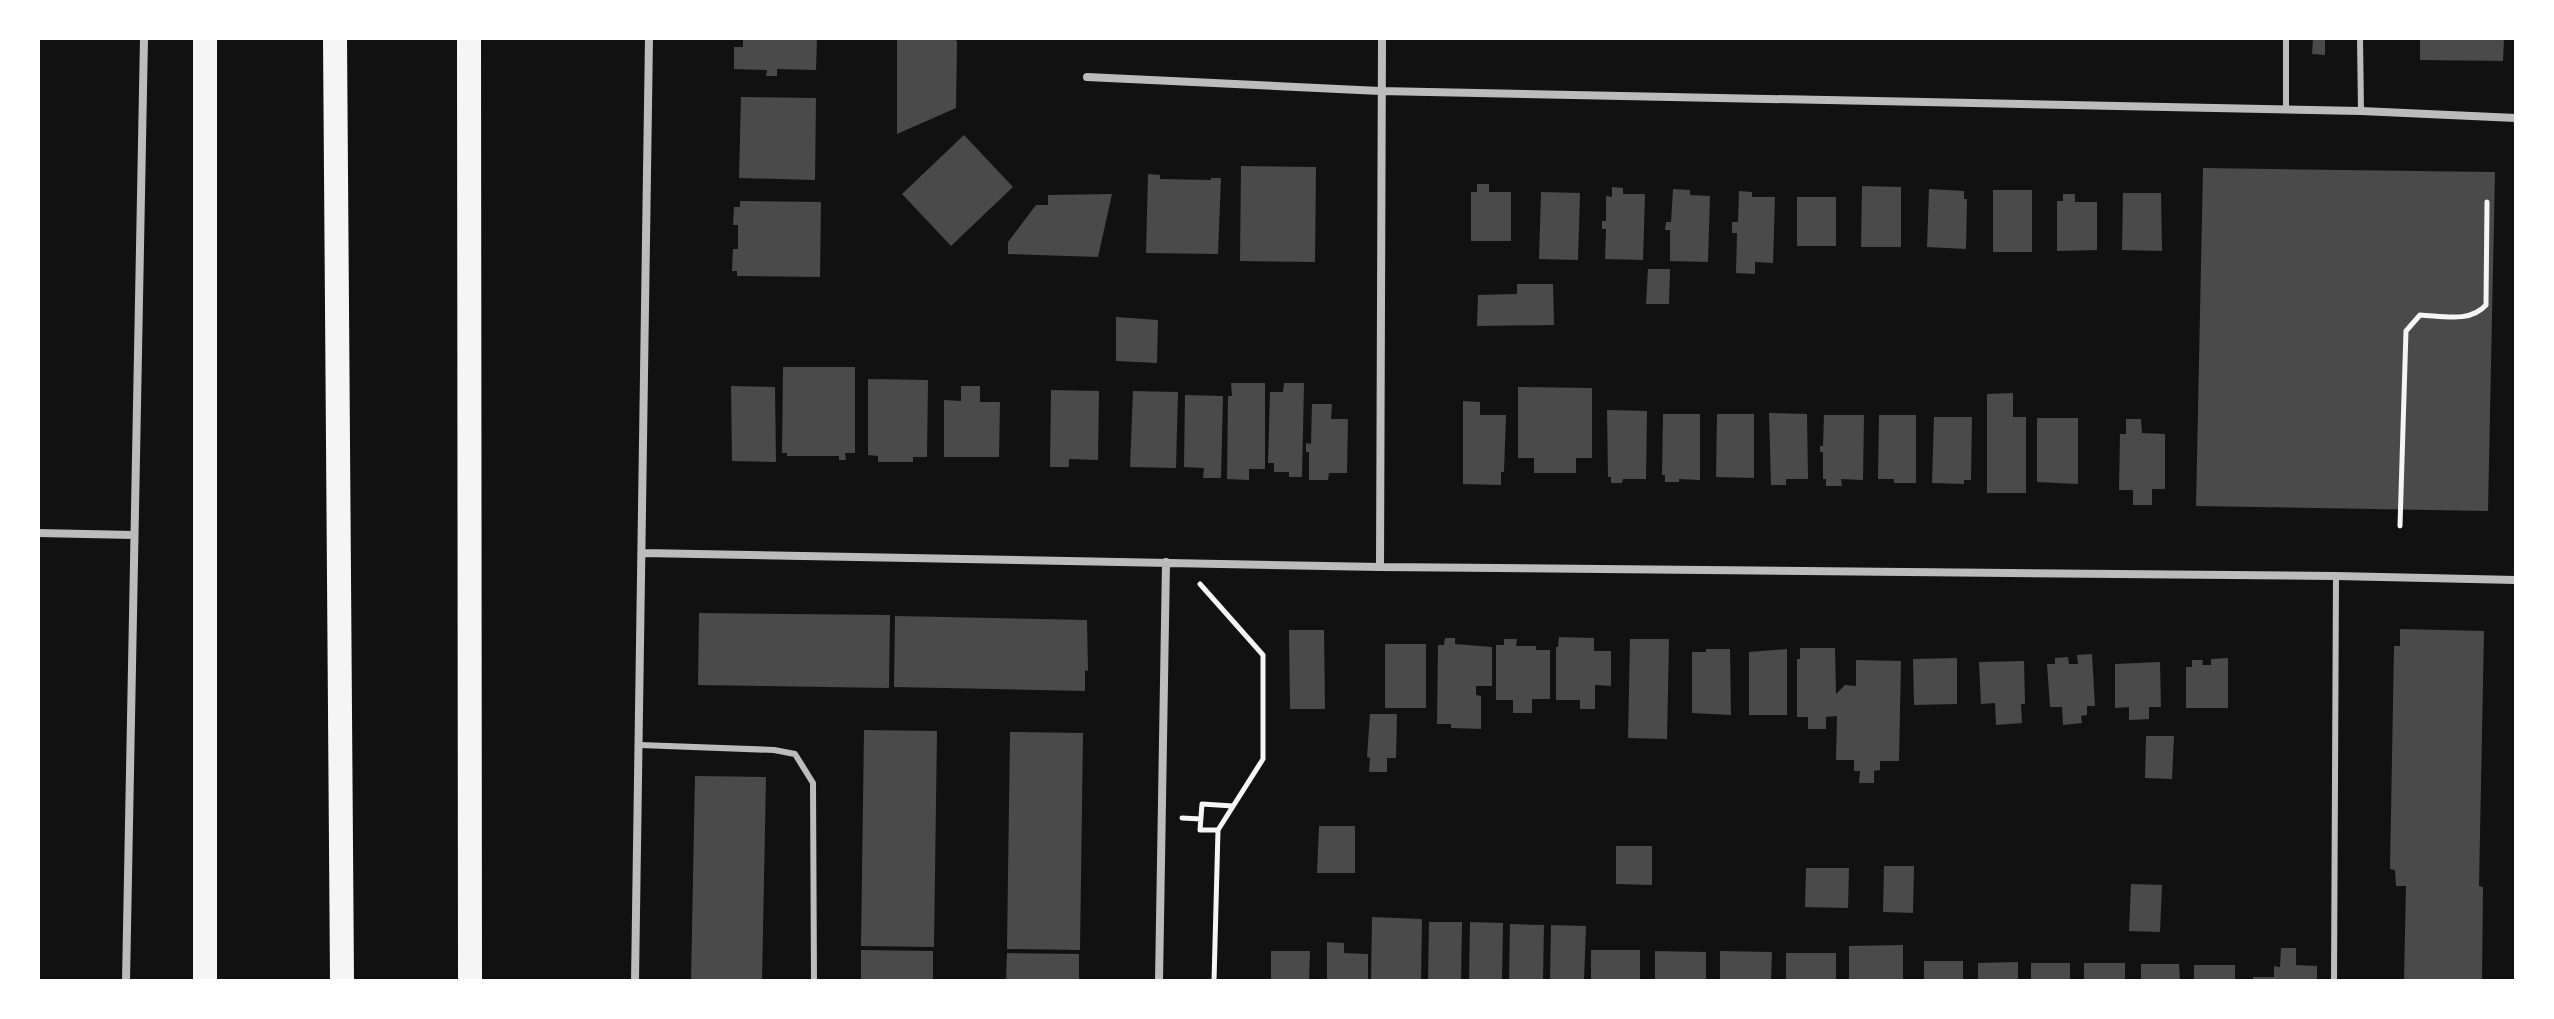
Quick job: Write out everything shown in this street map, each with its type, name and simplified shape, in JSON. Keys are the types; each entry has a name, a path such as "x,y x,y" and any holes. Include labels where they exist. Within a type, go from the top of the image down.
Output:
{"highway":[{"path":"205,38 205,981"},
{"path":"335,38 342,981"},
{"path":"469,38 470,981"}],"street":[{"path":"126,981 144,38"},
{"path":"635,981 649,38"},
{"path":"1380,567 1382,38"},
{"path":"1087,77 1380,91 2286,109 2516,118"},
{"path":"38,533 134,535"},
{"path":"643,553 1380,567 2516,580"},
{"path":"1159,981 1166,562"}],"lane":[{"path":"2286,38 2286,109"},
{"path":"2360,38 2361,111"},
{"path":"2334,981 2336,576"},
{"path":"640,745 774,750 795,754 813,783 814,981"}],"path":[{"path":"2400,526 2406,331 2420,315 2469,316 2486,305 2487,202"},
{"path":"1180,563 1263,655 1263,759 1218,830 1214,981"},
{"path":"1218,830 1200,830 1202,804 1234,806"}],"building":[{"path":"743,38 817,38 816,70 777,69 777,76 766,76 767,70 734,69 734,47 743,47"},
{"path":"897,38 951,38 957,41 956,108 897,134"},
{"path":"2313,38 2325,38 2325,55 2312,54"},
{"path":"2420,38 2504,38 2503,61 2420,60"},
{"path":"741,97 816,98 815,180 739,178"},
{"path":"964,135 1013,187 951,246 902,194"},
{"path":"1241,166 1316,167 1315,262 1240,261"},
{"path":"2203,168 2495,172 2488,511 2196,506"},
{"path":"1148,174 1160,175 1160,179 1221,178 1218,254 1146,253"},
{"path":"1477,184 1489,184 1489,192 1511,192 1511,241 1471,241 1471,192 1477,192"},
{"path":"1862,186 1901,187 1901,247 1861,247"},
{"path":"1612,187 1623,188 1623,194 1645,194 1643,260 1605,259 1606,229 1602,229 1602,221 1606,221 1606,196 1612,197"},
{"path":"1673,189 1690,190 1690,195 1710,196 1708,262 1670,261 1670,230 1665,230 1666,222 1671,222"},
{"path":"1929,189 1964,191 1964,199 1967,199 1966,249 1927,247"},
{"path":"1993,190 2032,190 2032,252 1993,252"},
{"path":"1739,191 1752,192 1752,197 1775,197 1773,263 1755,262 1755,274 1736,273 1737,233 1732,233 1732,222 1738,222"},
{"path":"1541,192 1580,193 1578,260 1539,259"},
{"path":"2123,193 2161,193 2162,251 2122,250"},
{"path":"1112,194 1098,257 1008,254 1008,242 1036,205 1048,205 1048,195"},
{"path":"2063,194 2075,194 2075,202 2097,202 2097,250 2057,251 2057,201 2063,201"},
{"path":"1797,197 1836,197 1836,246 1797,246"},
{"path":"740,201 821,202 820,277 737,276 737,271 732,271 733,249 738,249 738,225 733,225 734,207 740,207"},
{"path":"1648,269 1670,269 1669,304 1646,304"},
{"path":"1517,284 1553,284 1554,325 1477,326 1478,295 1517,294"},
{"path":"1116,317 1158,320 1157,363 1116,361"},
{"path":"783,367 855,367 855,453 845,453 846,460 839,460 839,456 787,456 787,453 782,453"},
{"path":"868,379 928,380 927,457 913,457 913,462 878,462 878,456 868,455"},
{"path":"1231,383 1265,383 1265,469 1249,469 1249,480 1227,479 1228,396 1232,396"},
{"path":"1284,383 1304,383 1302,477 1289,477 1289,472 1274,472 1274,463 1268,463 1270,392 1283,392"},
{"path":"731,386 775,387 776,462 732,461"},
{"path":"961,386 980,386 980,402 1000,402 999,457 944,457 944,400 961,401"},
{"path":"1518,387 1592,388 1592,458 1576,458 1576,473 1534,473 1534,458 1518,458"},
{"path":"1051,390 1099,391 1098,460 1069,459 1069,467 1050,467"},
{"path":"1133,391 1178,392 1176,468 1130,467"},
{"path":"2013,393 2013,417 2026,417 2026,493 1987,493 1987,394"},
{"path":"1185,395 1223,396 1221,478 1203,478 1204,468 1184,467"},
{"path":"1463,401 1480,402 1480,415 1506,415 1501,485 1463,484"},
{"path":"1312,404 1332,404 1331,419 1348,419 1347,473 1329,473 1328,480 1309,480 1306,443 1311,444"},
{"path":"1607,410 1647,411 1646,479 1623,479 1622,483 1611,483 1611,477 1608,477"},
{"path":"1769,413 1807,414 1808,479 1786,479 1786,485 1771,485"},
{"path":"1663,414 1700,414 1700,480 1665,482 1665,475 1662,475"},
{"path":"1717,414 1754,414 1754,478 1716,477"},
{"path":"1824,415 1864,415 1863,480 1841,479 1842,486 1826,486 1823,452 1820,452"},
{"path":"1879,415 1916,415 1916,483 1878,479"},
{"path":"1934,417 1972,417 1971,480 1964,480 1964,484 1932,483"},
{"path":"2037,418 2078,418 2078,484 2037,482"},
{"path":"2126,419 2141,419 2142,433 2165,434 2165,489 2152,489 2152,505 2133,505 2133,490 2119,490 2120,434 2126,434"},
{"path":"699,613 890,615 889,688 698,685"},
{"path":"895,616 1087,620 1088,671 1085,670 1085,691 894,687"},
{"path":"2400,629 2484,631 2479,886 2483,887 2482,981 2404,981 2406,886 2396,886 2395,870 2390,869 2394,646 2400,646"},
{"path":"1289,630 1324,630 1325,709 1290,709"},
{"path":"1559,637 1594,638 1594,651 1611,651 1611,686 1595,685 1595,709 1580,709 1580,700 1556,700 1556,647"},
{"path":"1445,638 1455,638 1455,644 1492,647 1492,686 1476,686 1476,695 1481,696 1481,729 1437,724 1438,645 1444,645"},
{"path":"1504,639 1517,639 1516,646 1550,650 1550,699 1532,699 1532,713 1513,713 1513,700 1496,700 1496,645 1504,645"},
{"path":"1630,639 1669,639 1667,739 1628,738"},
{"path":"1385,644 1426,644 1426,708 1385,708"},
{"path":"1800,648 1835,648 1836,694 1845,685 1856,686 1856,660 1901,661 1899,761 1880,761 1880,770 1874,771 1874,783 1859,783 1860,771 1854,771 1854,760 1836,760 1837,716 1826,717 1826,729 1808,729 1808,717 1797,717 1797,659 1800,659"},
{"path":"1706,649 1730,649 1731,715 1692,713 1692,652 1706,652"},
{"path":"1787,649 1787,715 1749,715 1749,652"},
{"path":"2092,654 2095,706 2087,706 2087,715 2081,716 2082,723 2063,725 2062,707 2050,707 2047,664 2055,664 2055,658 2068,657 2069,664 2078,664 2077,655"},
{"path":"1957,658 1957,704 1914,705 1913,659"},
{"path":"2228,658 2228,708 2186,708 2186,667 2192,667 2192,660 2203,660 2202,665 2211,665 2211,659"},
{"path":"2024,661 2022,723 1996,725 1995,703 1981,704 1979,662"},
{"path":"2160,662 2161,707 2149,707 2149,719 2129,720 2129,707 2115,708 2115,664"},
{"path":"1370,714 1397,714 1396,758 1387,758 1387,772 1369,772"},
{"path":"864,730 937,731 934,947 861,946"},
{"path":"1010,732 1083,733 1080,950 1007,949"},
{"path":"2146,736 2174,736 2172,779 2145,778"},
{"path":"695,776 766,777 762,981 691,981"},
{"path":"1319,826 1355,826 1355,873 1317,873"},
{"path":"1616,846 1652,846 1652,885 1616,884"},
{"path":"1884,866 1914,866 1913,913 1883,912"},
{"path":"1806,868 1849,868 1848,908 1805,907"},
{"path":"2131,884 2162,885 2160,932 2129,931"},
{"path":"1372,917 1422,919 1421,981 1371,981"},
{"path":"1429,922 1462,922 1461,981 1428,981"},
{"path":"1470,922 1503,923 1502,981 1469,981"},
{"path":"1510,924 1544,925 1543,981 1509,981"},
{"path":"1551,925 1586,926 1584,981 1550,981"},
{"path":"1327,942 1344,943 1344,953 1368,954 1368,981 1327,981"},
{"path":"1903,945 1903,981 1849,981 1849,946"},
{"path":"2281,948 2296,948 2296,965 2317,966 2317,981 2253,981 2253,977 2274,977 2274,966 2280,967"},
{"path":"861,950 933,951 933,981 861,981"},
{"path":"1591,950 1640,950 1640,981 1591,981"},
{"path":"1271,951 1310,951 1309,981 1271,981"},
{"path":"1655,951 1706,952 1706,981 1655,981"},
{"path":"1720,951 1772,952 1771,981 1720,981"},
{"path":"1007,953 1079,954 1079,981 1006,981"},
{"path":"1786,953 1836,953 1836,981 1786,981"},
{"path":"1924,961 1963,961 1963,981 1924,981"},
{"path":"2018,962 2018,981 1978,981 1978,963"},
{"path":"2031,963 2070,963 2070,981 2031,981"},
{"path":"2084,963 2125,963 2125,981 2084,981"},
{"path":"2141,964 2179,964 2180,981 2141,981"},
{"path":"2194,965 2235,965 2235,981 2194,981"}]}
